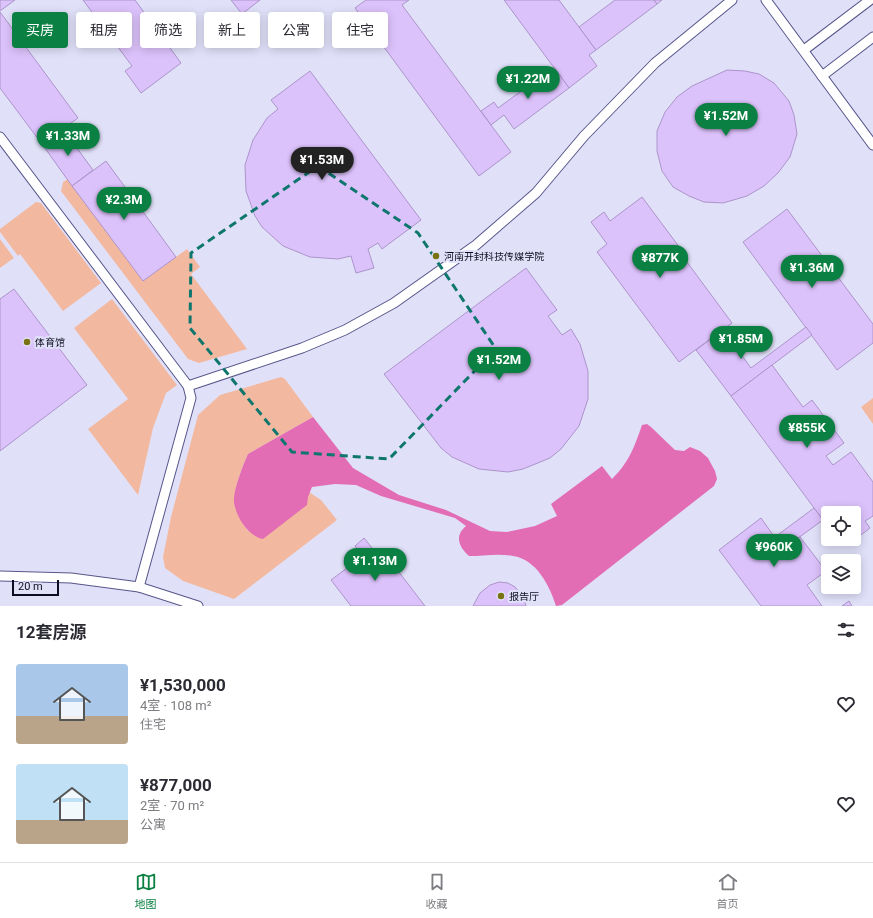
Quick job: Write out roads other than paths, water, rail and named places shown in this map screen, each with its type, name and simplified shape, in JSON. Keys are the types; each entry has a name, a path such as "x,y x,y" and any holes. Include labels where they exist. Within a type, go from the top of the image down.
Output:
{"lane":[{"path":"188,386 302,348 345,330 394,303 476,245 536,193 584,136 654,62 732,0"},
{"path":"766,0 873,145"},
{"path":"804,50 870,0"},
{"path":"822,76 873,37"},
{"path":"0,137 188,386 191,398 139,586"},
{"path":"0,576 71,578 139,586 198,606"}],"place":[{"name":"河南开封科技传媒学院","path":"436,256"},
{"name":"体育馆","path":"27,342"},
{"name":"报告厅","path":"501,596"}]}
